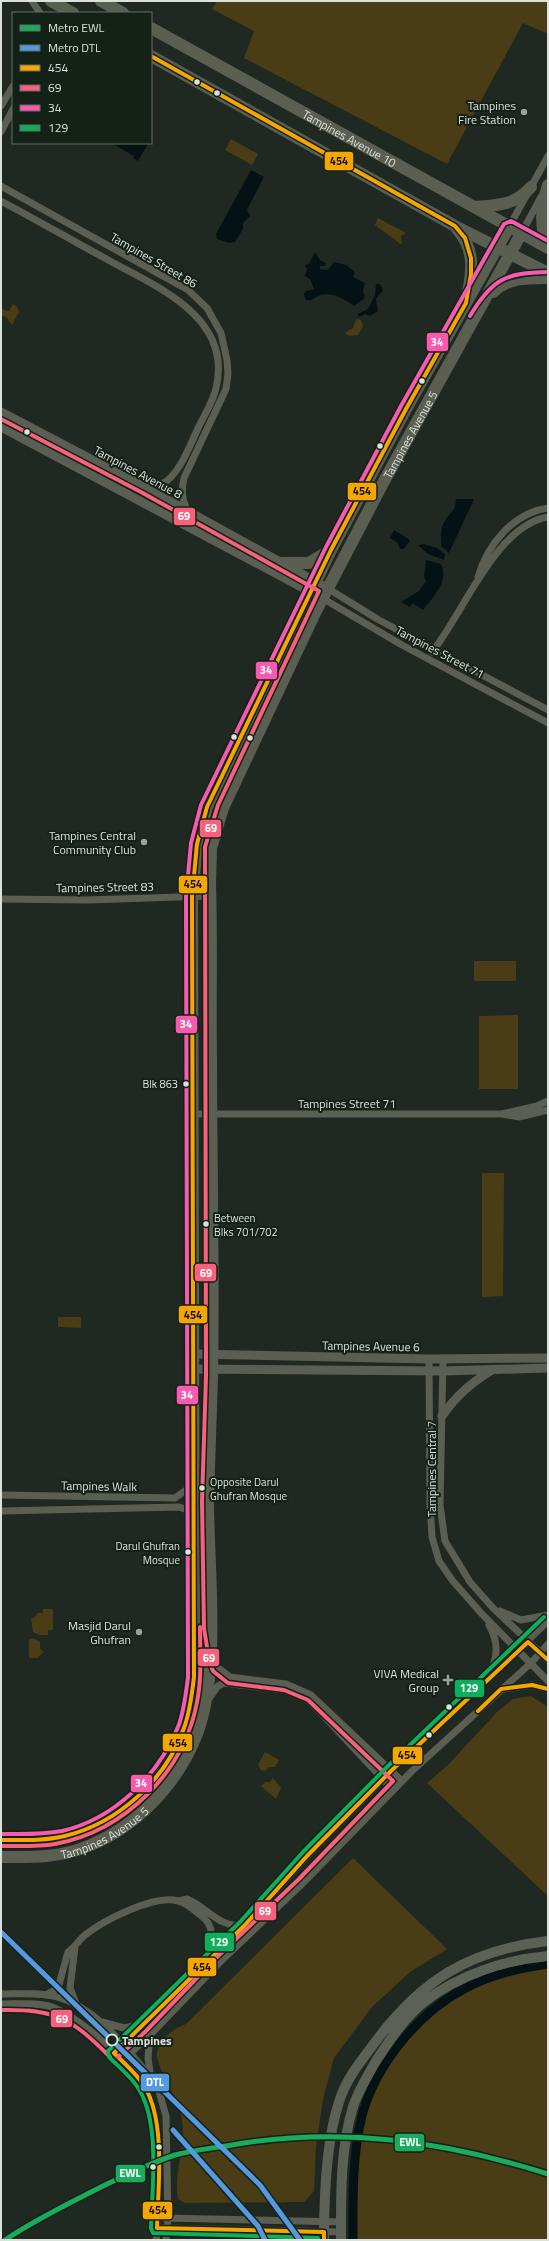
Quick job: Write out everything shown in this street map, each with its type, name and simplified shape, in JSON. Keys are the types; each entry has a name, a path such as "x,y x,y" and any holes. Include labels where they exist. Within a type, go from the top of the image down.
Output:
{"main road":[{"path":"51,1 71,12"},
{"path":"101,1 121,12"},
{"name":"Tampines Avenue 10","path":"152,29 548,248"},
{"name":"Tampines Avenue 10","path":"152,57 455,226 548,273"},
{"path":"548,185 541,211 543,232 548,248"},
{"path":"474,207 504,204 521,198 531,187"},
{"path":"455,226 465,238 471,258 472,274 466,303"},
{"name":"Tampines Avenue 5","path":"1,1840 41,1840 55,1838 88,1828 109,1818 143,1792 174,1750 189,1710 194,1677 192,897 198,844 207,807 331,550 406,409 509,227"},
{"name":"Tampines Avenue 5","path":"1,1857 39,1857 83,1848 110,1835 131,1822 152,1804 182,1764 196,1735 207,1701 210,1628 208,1501 212,1369 211,848 223,808 325,593 383,483 488,298 521,234"},
{"path":"488,298 507,281 522,278 548,278"},
{"path":"282,563 309,563 331,550"},
{"path":"193,1512 202,1509 208,1501"},
{"path":"324,2231 328,2157 339,2101 356,2067 382,2033 415,1996 454,1968 497,1950 548,1941"},
{"path":"341,2231 343,2156 353,2107 369,2072 389,2040 423,2003 445,1988 495,1966 512,1961 548,1956"}],"street":[{"path":"32,1 39,12"},
{"path":"1,106 12,88"},
{"path":"1,132 12,111"},
{"path":"509,227 548,156"},
{"path":"1,181 4,187"},
{"path":"521,234 548,185"},
{"name":"Tampines Street 86","path":"4,187 188,290 207,308 221,333 227,360 228,374 226,389 194,457 182,489 183,501 188,512"},
{"name":"Tampines Street 86","path":"1,201 153,284 189,307 205,325 213,342 217,358 216,387 212,402 175,474 162,484 144,487"},
{"path":"1,206 14,208"},
{"name":"Tampines Avenue 8","path":"1,412 144,487 282,563 313,587"},
{"name":"Tampines Avenue 8","path":"1,427 325,593"},
{"path":"186,453 194,457"},
{"path":"476,583 481,567 488,554 508,527 530,513 548,508"},
{"path":"428,657 504,543 514,533 532,521 548,517"},
{"name":"Tampines Street 71","path":"325,593 548,710"},
{"name":"Tampines Street 71","path":"325,593 402,645 428,657 548,724"},
{"name":"Tampines Street 83","path":"1,899 87,900 210,896"},
{"name":"Tampines Street 71","path":"502,1114 548,1101"},
{"name":"Tampines Street 71","path":"192,1114 502,1114 518,1117 548,1110"},
{"name":"Tampines Avenue 6","path":"193,1354 429,1359 548,1358"},
{"name":"Tampines Central 7","path":"429,1359 428,1464 432,1537 439,1561 452,1580 484,1616 548,1681"},
{"name":"Tampines Central 7","path":"443,1359 440,1505 445,1541 470,1582 493,1608 548,1660"},
{"name":"Tampines Avenue 6","path":"193,1369 443,1371 548,1368"},
{"path":"442,1416 455,1398 468,1386 492,1370"},
{"name":"Tampines Walk","path":"1,1495 175,1498 193,1485"},
{"name":"Tampines Walk","path":"1,1511 179,1507 193,1512"},
{"path":"493,1608 521,1620 548,1615"},
{"name":"Tampines Central 7","path":"484,1616 496,1640 497,1650 493,1667 486,1681"},
{"path":"114,2053 244,1926 307,1856 392,1770 548,1622"},
{"path":"210,1628 217,1667 221,1671 230,1676 286,1684 311,1695 402,1781"},
{"path":"122,2061 150,2035 213,1969 303,1883 402,1781 531,1663 548,1644"},
{"path":"207,1701 218,1686 224,1683 284,1690 298,1695 308,1700 323,1714 393,1790"},
{"path":"501,1689 532,1685 548,1689"},
{"path":"46,1995 58,1988 68,1952 75,1947 84,1936 95,1928 134,1909 162,1900 179,1901 187,1898 203,1906 220,1922 244,1926"},
{"path":"179,1901 206,1918 212,1930 213,1945 208,1961"},
{"path":"75,1947 70,1988 77,2006"},
{"path":"1,1994 46,1995 57,1997 77,2006 101,2022 131,2054 158,2088 166,2116 168,2218 166,2240"},
{"path":"1,2004 35,2004 61,2011 87,2027 140,2079 148,2093 154,2115 157,2148 156,2240"},
{"path":"101,2022 124,2028 143,2024"},
{"path":"150,2035 148,2058 151,2078"},
{"path":"157,2218 341,2231"},
{"path":"157,2228 341,2231"}],"shaded area":[{"path":"217,1 548,1 548,34 523,23 447,164 244,58 254,31 212,9"},
{"path":"231,139 258,154 252,165 225,150"},
{"path":"113,144 148,144 138,161 133,158 134,156"},
{"path":"251,170 264,177 247,210 250,216 243,223 243,229 235,242 229,243 217,239 216,234"},
{"path":"378,218 406,233 401,236 402,245 375,225"},
{"path":"315,252 320,260 326,263 325,266 320,266 320,269 328,270 334,262 346,265 355,272 353,277 365,283 363,290 365,298 354,306 347,301 329,294 320,295 311,300 305,299 304,294 306,291 314,289 310,279 305,276 307,269 305,265 309,264"},
{"path":"376,284 380,284 383,290 376,299 378,311 370,316 365,314 359,317 358,314 368,309 375,295"},
{"path":"13,304 17,307 19,312 12,325 7,318 1,315 1,307 4,310 9,311"},
{"path":"356,319 361,320 363,326 358,335 350,336 344,333 353,328"},
{"path":"456,499 474,499 449,553 441,546 441,536 443,523 454,508"},
{"path":"394,530 410,540 404,549 400,549 398,543 390,538"},
{"path":"424,544 437,548 445,554 444,560 428,554 418,545"},
{"path":"426,560 441,564 443,577 439,589 423,610 413,603 410,607 401,602 419,591 426,581 424,576"},
{"path":"474,961 516,961 516,981 474,981"},
{"path":"518,1015 518,1089 479,1089 479,1016"},
{"path":"482,1173 504,1173 503,1296 482,1297"},
{"path":"58,1317 81,1317 81,1328 58,1327"},
{"path":"43,1609 53,1609 53,1630 48,1630 48,1635 39,1635 33,1632 31,1618 34,1618 38,1613 43,1613"},
{"path":"33,1638 40,1642 40,1649 44,1652 37,1658 29,1658 29,1640"},
{"path":"531,1696 548,1707 548,1896 427,1783 448,1765 497,1712 513,1699"},
{"path":"265,1752 279,1760 275,1767 269,1767 265,1771 261,1770 258,1765"},
{"path":"273,1778 281,1788 276,1799 261,1786 265,1782 270,1782"},
{"path":"353,1858 447,1949 410,1972 372,2007 334,2058 323,2099 316,2147 314,2191 304,2202 185,2203 178,2199 177,2188 183,2126 179,2108 157,2058 157,2053 161,2043 177,2028 186,2024"},
{"path":"548,1966 548,2240 356,2240 356,2166 360,2137 373,2091 389,2063 408,2038 431,2016 457,1997 485,1982 516,1972"}],"waterway":[{"path":"353,2240 356,2146 362,2116 368,2097 388,2060 415,2027 430,2012 447,1999 484,1980 505,1973 548,1964"}],"metro line":[{"name":"DTL","path":"1,1932 260,2185 300,2240"},
{"name":"DTL","path":"173,2130 258,2226 265,2240"},
{"name":"EWL","path":"5,2240 41,2218 103,2186 166,2158 196,2150 272,2139 352,2137 392,2140 431,2145 470,2153 509,2162 548,2174"}],"transit line":[{"name":"454","path":"1,1840 57,1838 85,1830 121,1810 138,1797 165,1765 176,1747 186,1722 194,1677 192,897 197,844 207,807 331,550 406,409 466,303 471,274 471,258 465,238 455,226 152,57"},
{"name":"34","path":"1,1834 39,1834 62,1831 99,1817 116,1806 132,1793 159,1762 178,1727 186,1696 188,1677 186,897 191,843 201,805 326,547 401,406 504,224 511,221 548,241"},
{"name":"34","path":"470,316 485,294 501,280 521,274 548,272"},
{"name":"69","path":"1,419 141,492 319,591 218,805 205,847 206,1376 202,1501 204,1628 209,1660 213,1671 228,1683 284,1690 308,1700 393,1781 299,1879 214,1960 146,2031 118,2057"},
{"name":"129","path":"318,2240 318,2238 153,2233 151,2228 153,2139 146,2105 137,2086 130,2077 109,2057 108,2051 240,1922 303,1852 388,1766 544,1617"},
{"name":"69","path":"1,1846 49,1845 81,1837 105,1826 127,1812 147,1794 165,1774 179,1752 190,1728 200,1684 200,1627"},
{"name":"454","path":"324,2240 324,2232 157,2228 159,2156 156,2119 152,2102 142,2082 135,2073 114,2053 244,1926 307,1856 392,1770 528,1642 548,1660"},
{"name":"454","path":"478,1711 501,1689 532,1685 548,1689"},
{"name":"69","path":"1,2010 36,2011 62,2018 84,2033 110,2057"}],"place":[{"name":"Tampines Fire Station","path":"524,112"},
{"name":"Tampines Central Community Club","path":"144,842"},
{"name":"Blk 863","path":"186,1084"},
{"name":"Between Blks 701/702","path":"206,1224"},
{"name":"Opposite Darul Ghufran Mosque","path":"202,1488"},
{"name":"Darul Ghufran Mosque","path":"188,1552"},
{"name":"Masjid Darul Ghufran","path":"139,1632"},
{"name":"VIVA Medical Group","path":"448,1680"},
{"name":"Tampines","path":"112,2040"}]}
